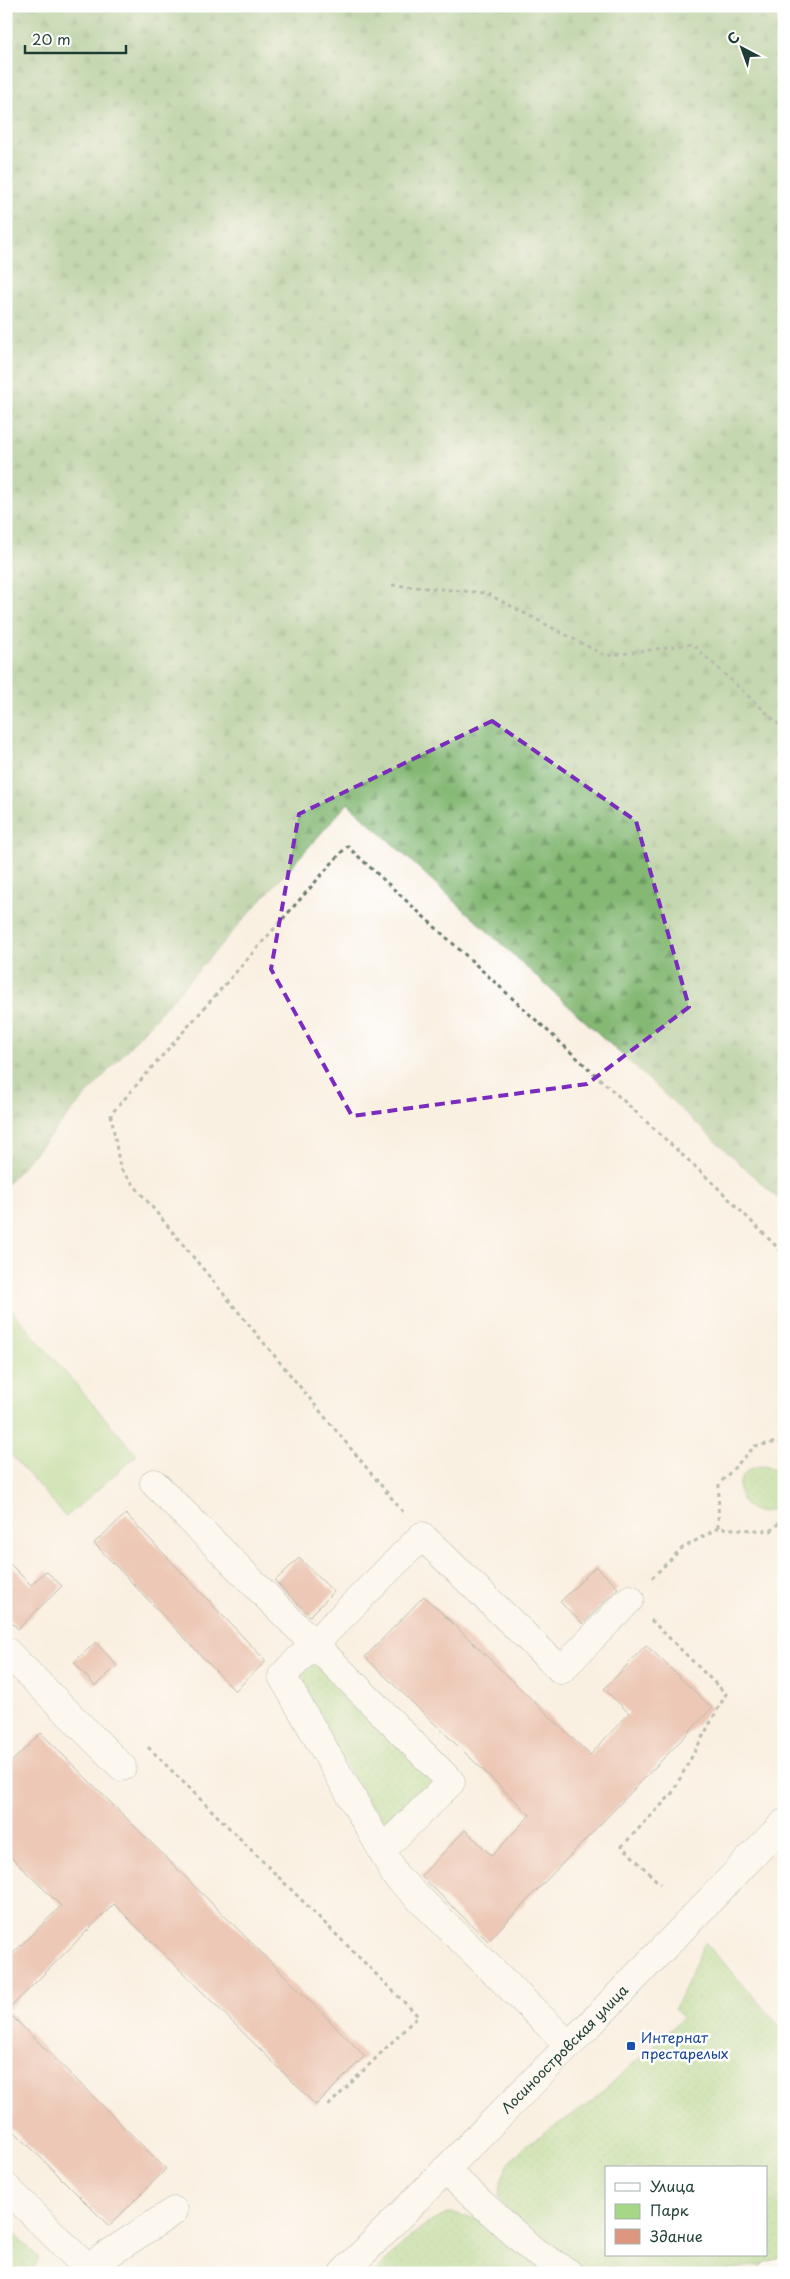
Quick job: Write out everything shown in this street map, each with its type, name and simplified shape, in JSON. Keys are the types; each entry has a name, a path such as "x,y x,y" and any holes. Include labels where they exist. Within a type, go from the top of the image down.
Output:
{"street":[{"path":"154,1484 451,1782 382,1850"},
{"path":"569,2045 395,1875 282,1676 422,1536 561,1670 630,1599"},
{"path":"6,1651 122,1766"},
{"name":"Лосиноостровская улица","path":"343,2273 569,2045 784,1823"},
{"path":"445,2170 534,2252 569,2273"},
{"path":"6,2187 87,2270 174,2211"},
{"path":"769,2273 784,2270"}],"path":[{"path":"392,585 486,594 606,656 692,644 784,729"},
{"path":"422,1536 120,1168 111,1114 347,846 714,1184 784,1254"},
{"path":"718,1528 719,1484 755,1446 784,1441"},
{"path":"660,1884 622,1846 670,1795 726,1694 630,1599 681,1550 718,1528 771,1531 784,1518"},
{"path":"122,1766 145,1744 418,2016 328,2107"}],"highlighted area":[{"path":"492,721 636,821 689,1007 587,1084 352,1116 271,969 299,814"}],"green space":[{"path":"6,6 784,6 784,1204 348,803 6,1185"},
{"path":"6,1304 137,1455 66,1517 6,1449"},
{"path":"757,1466 767,1466 781,1476 785,1489 781,1502 775,1508 767,1512 757,1512 743,1502 739,1494 739,1484 749,1470"},
{"path":"317,1660 436,1781 385,1834 296,1679"},
{"path":"705,1942 784,2031 784,2261 709,2273 594,2273 566,2261 509,2216 499,2195 501,2180 509,2163 526,2145 589,2104 683,2018 675,2008"},
{"path":"452,2213 479,2219 548,2273 375,2273 410,2237 429,2223"},
{"path":"6,2225 38,2257 33,2273 6,2273"}],"building":[{"path":"126,1514 266,1661 235,1691 94,1543"},
{"path":"299,1558 334,1592 310,1616 275,1581"},
{"path":"6,1560 31,1585 46,1571 62,1586 18,1629 6,1617"},
{"path":"596,1566 618,1588 583,1624 560,1602"},
{"path":"424,1596 590,1755 629,1713 604,1689 646,1645 712,1708 488,1941 421,1876 465,1830 492,1856 530,1815 365,1657"},
{"path":"96,1642 117,1666 95,1686 74,1662"},
{"path":"41,1733 365,2056 316,2105 114,1904 7,2011 166,2169 109,2226 6,2123 6,1960 61,1906 6,1852 6,1767"}],"place":[{"name":"Интернат престарелых","path":"631,2046"}]}
